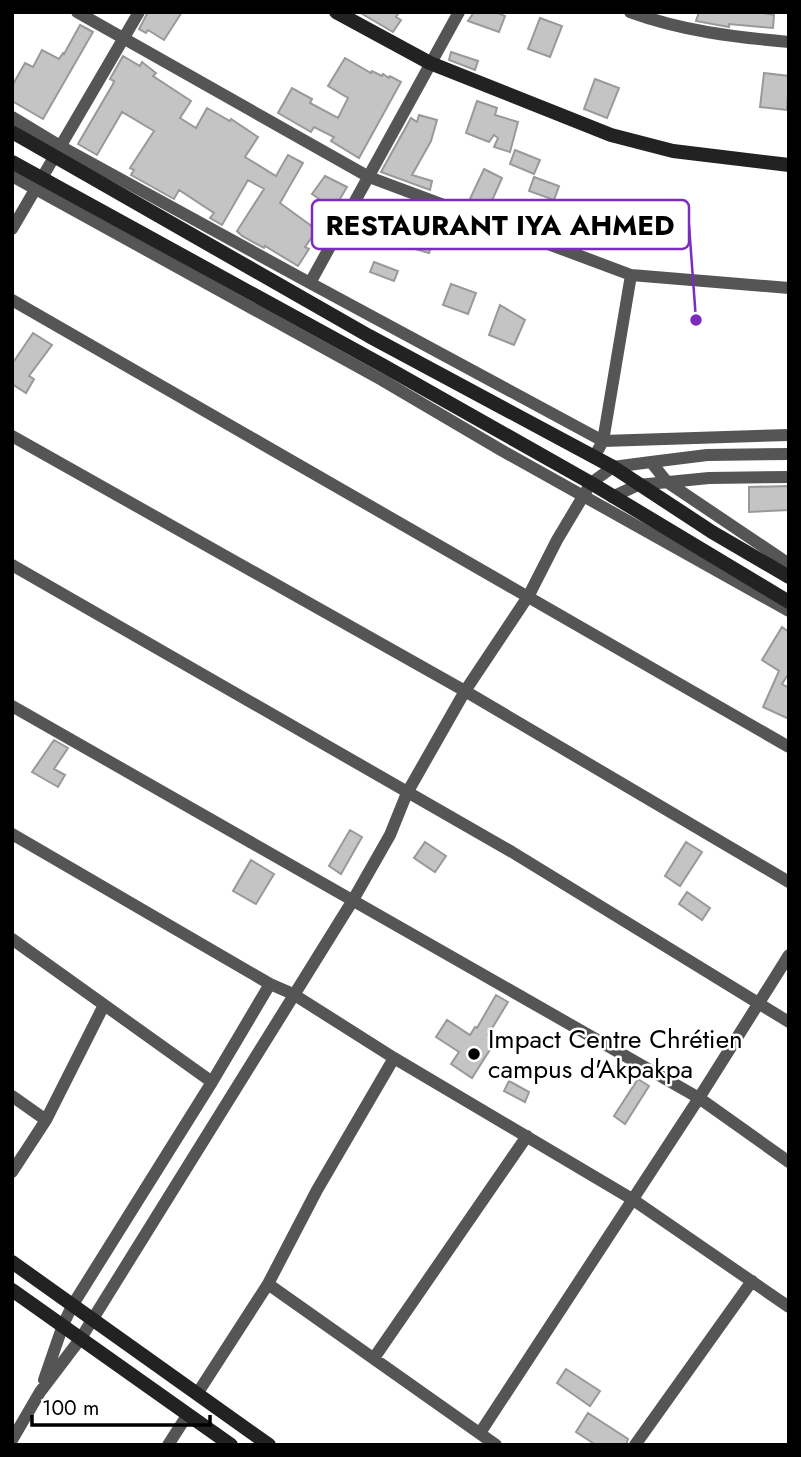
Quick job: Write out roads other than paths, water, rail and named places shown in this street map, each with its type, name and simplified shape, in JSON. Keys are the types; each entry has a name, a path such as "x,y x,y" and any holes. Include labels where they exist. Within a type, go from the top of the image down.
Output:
{"street":[{"path":"77,12 369,177 631,275 789,288"},
{"path":"12,229 139,12"},
{"path":"336,12 430,63 611,135 673,151 789,165"},
{"path":"310,284 459,12"},
{"path":"630,12 671,26 705,33 789,43"},
{"path":"12,117 57,151 369,335 613,467 789,577"},
{"path":"12,132 57,151 603,441 789,435"},
{"path":"12,162 38,184"},
{"path":"12,176 38,184 382,365 789,611"},
{"path":"594,457 603,441 631,275"},
{"path":"12,300 789,747"},
{"path":"12,436 465,691 789,882"},
{"path":"12,1440 40,1392 81,1338 353,900 390,835 407,793 465,691 528,596 587,489 613,467 707,455 789,454"},
{"path":"651,461 667,482 789,564"},
{"path":"611,497 638,485 709,478 789,477"},
{"path":"587,489 611,497 789,601"},
{"path":"12,565 512,852 789,1022"},
{"path":"12,706 699,1098 789,1162"},
{"path":"12,834 270,984 293,994 394,1058 632,1199 789,1307"},
{"path":"12,939 212,1082"},
{"path":"480,1433 789,956"},
{"path":"40,1392 72,1306 270,984"},
{"path":"12,1172 46,1120 104,1005"},
{"path":"197,1394 268,1284 317,1190 394,1058"},
{"path":"12,1096 46,1120"},
{"path":"374,1358 527,1136"},
{"path":"12,1262 268,1445"},
{"path":"635,1445 752,1281"},
{"path":"268,1284 496,1445"},
{"path":"12,1290 231,1445"},
{"path":"168,1445 188,1414"}],"place":[{"name":"RESTAURANT IYA AHMED","path":"696,320"},
{"name":"Impact Centre Chrétien campus d'Akpakpa","path":"474,1054"}]}
